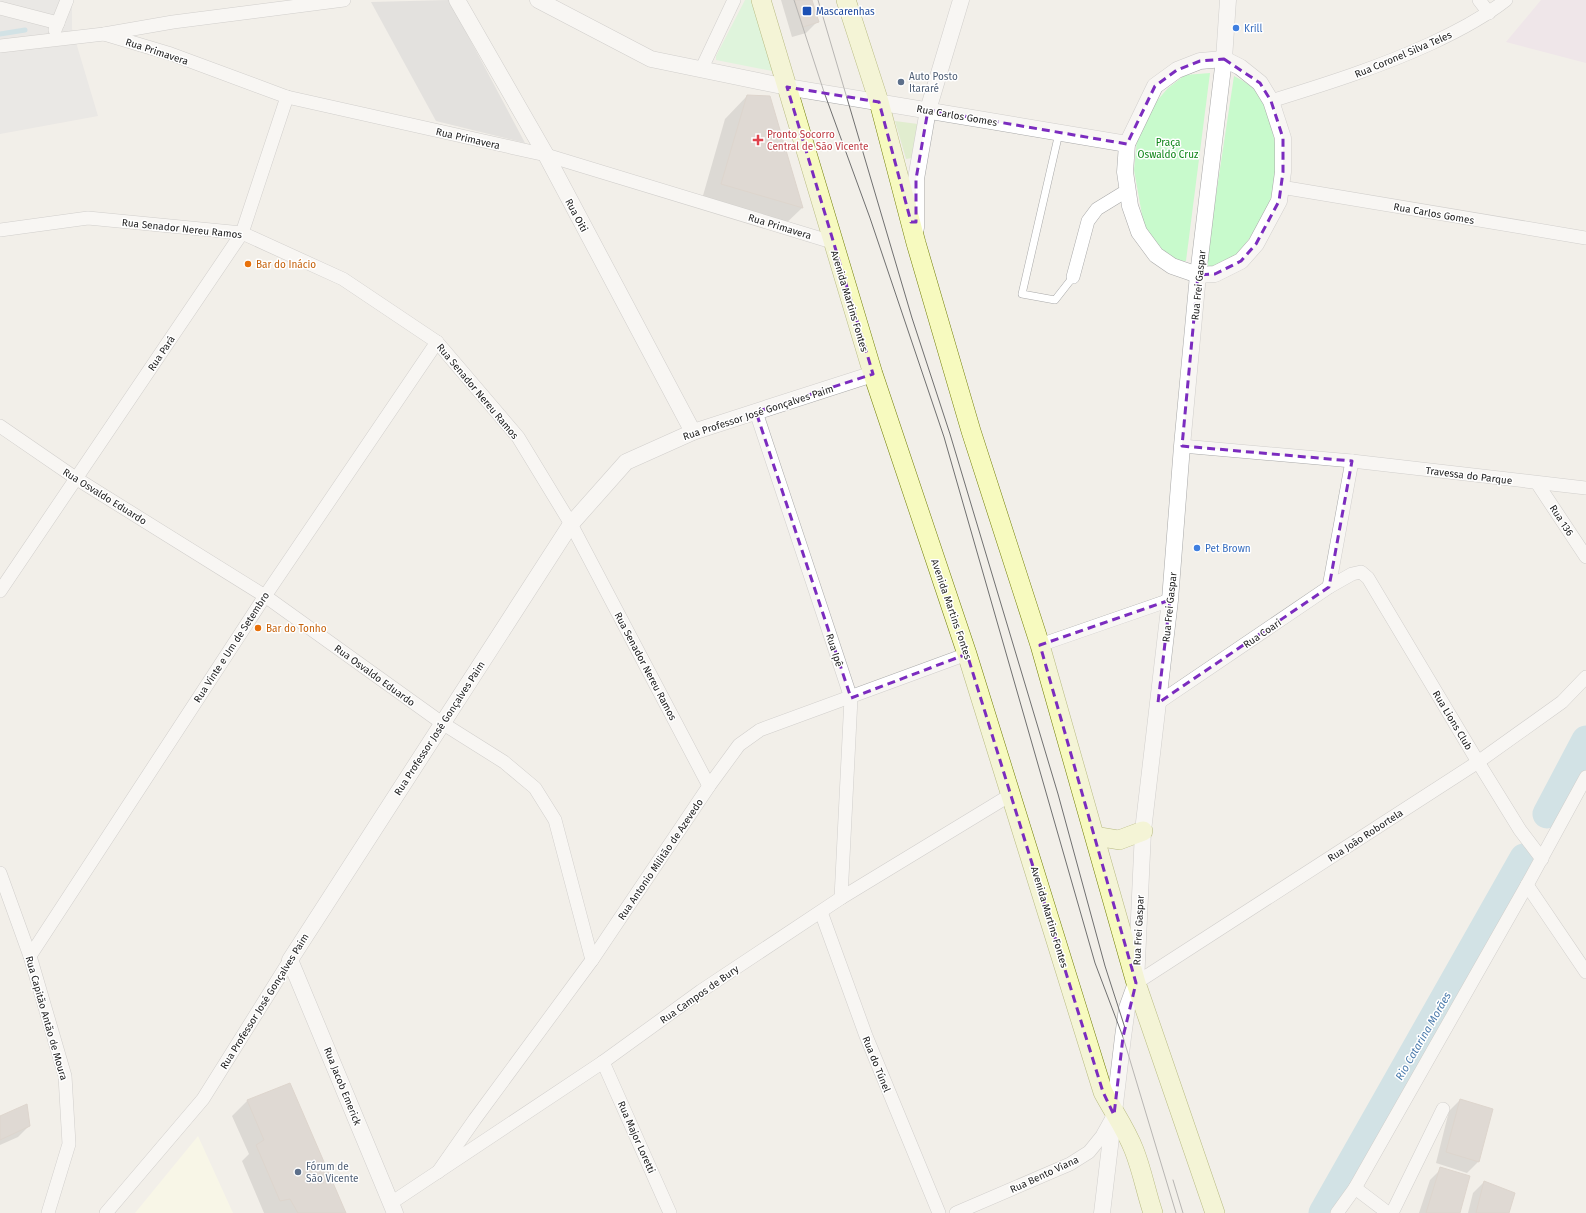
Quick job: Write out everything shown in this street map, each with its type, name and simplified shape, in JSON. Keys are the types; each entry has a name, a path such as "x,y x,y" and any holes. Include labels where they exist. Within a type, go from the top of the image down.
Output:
{"main road":[{"name":"Avenida Martins Fontes","path":"761,0 832,242 873,374 967,654 1012,794 1103,1092 1114,1115 1125,1131 1134,1151 1153,1213"},
{"path":"846,0 879,102 916,243 971,432 1040,645 1136,983 1215,1213"},
{"path":"1095,836 1119,840 1143,831"}],"street":[{"path":"51,39 67,0"},
{"path":"0,46 104,34 173,22 344,0"},
{"name":"Rua Oiti","path":"457,0 546,155 693,432"},
{"name":"Rua Carlos Gomes","path":"538,0 651,59 787,87 1127,144"},
{"path":"701,70 734,0"},
{"path":"916,243 916,178 928,110 961,0"},
{"name":"Rua Frei Gaspar","path":"1102,1213 1122,1037 1127,1008 1136,983 1143,831 1170,600 1182,446 1198,275 1224,59 1228,0"},
{"path":"1479,0 1489,13"},
{"name":"Rua Coronel Silva Teles","path":"1271,101 1347,78 1401,57 1461,29 1489,13 1506,0"},
{"path":"0,8 58,23"},
{"name":"Rua Primavera","path":"104,34 171,54 287,98 546,155 832,242"},
{"path":"1224,59 1240,67 1260,83 1271,101 1283,138 1283,172 1279,201 1256,244 1241,261 1215,274 1198,275 1172,266 1156,255 1139,232 1130,206 1125,172 1127,144 1155,86 1178,70 1200,61 1224,59"},
{"name":"Rua Pará","path":"0,591 242,233 287,98"},
{"name":"Rua Carlos Gomes","path":"1281,187 1586,238"},
{"path":"1073,277 1088,221 1097,209 1128,190"},
{"name":"Rua Senador Nereu Ramos","path":"0,230 88,218 242,233 343,279 437,342 518,437 571,524 709,786"},
{"name":"Rua Vinte e Um de Setembro","path":"30,956 265,596 437,342"},
{"name":"Rua Professor José Gonçalves Paim","path":"106,1213 203,1099 290,960 571,524 626,462 693,432 873,374"},
{"name":"Rua Ipê","path":"756,412 851,698 841,898"},
{"name":"Rua Osvaldo Eduardo","path":"0,426 77,479 265,596 442,723 504,762 535,788 555,820 592,960"},
{"name":"Travessa do Parque","path":"1182,446 1352,461 1586,488"},
{"path":"1329,588 1352,461"},
{"name":"Rua 136","path":"1537,483 1586,557"},
{"name":"Rua Coari","path":"1158,703 1352,574 1361,572 1368,578"},
{"name":"Rua Lions Club","path":"1368,578 1478,762 1520,830 1538,854"},
{"path":"1040,645 1170,600"},
{"name":"Rua Antonio Militão de Azevedo","path":"438,1172 479,1112 592,960 709,786 740,745 760,730 851,698 967,654"},
{"name":"Rua João Robortela","path":"1136,983 1478,762 1562,702 1586,677"},
{"path":"1337,1213 1355,1188 1527,886 1538,854 1586,777"},
{"name":"Rua Campos de Bury","path":"393,1208 438,1172 603,1062 701,991 841,898 1012,794"},
{"name":"Rua Capitão Antão de Moura","path":"0,874 30,956 65,1076 69,1144 48,1213"},
{"path":"1527,886 1586,972"},
{"name":"Rua do Túnel","path":"821,912 866,1036 939,1213"},
{"name":"Rua Jacob Emerick","path":"290,960 393,1208"},
{"name":"Rua Major Loretti","path":"603,1062 670,1213"},
{"path":"1392,1213 1443,1109"},
{"name":"Rua Bento Viana","path":"956,1213 1070,1164 1088,1152 1102,1136 1114,1115"},
{"path":"1355,1188 1388,1213"}],"lane":[{"path":"1059,133 1022,294 1055,300 1073,277"}],"highlighted area":[{"path":"1224,59 1260,83 1271,101 1283,138 1283,172 1279,201 1256,244 1241,261 1215,274 1198,275 1182,446 1352,461 1329,587 1158,703 1170,600 1040,645 1136,983 1123,1037 1114,1115 1103,1092 967,654 851,698 756,412 873,374 787,87 879,102 911,222 916,222 916,179 928,110 1127,144 1155,86 1177,70 1200,61"}],"shaded area":[{"path":"0,0 72,0 72,29 98,116 0,134"},
{"path":"449,0 525,143 436,121 371,2"},
{"path":"1541,0 1586,0 1586,63 1506,42"},
{"path":"198,1136 233,1213 135,1213"}],"green space":[{"path":"745,0 758,0 777,72 716,60 716,56"},
{"name":"Praça Oswaldo Cruz","path":"1210,73 1186,261 1177,261 1160,249 1144,226 1134,170 1137,139 1150,109 1168,88 1185,75"},
{"name":"Praça Oswaldo Cruz","path":"1234,76 1255,90 1265,105 1272,128 1276,154 1276,178 1266,210 1244,246 1226,263 1217,268 1205,268"},
{"path":"895,121 918,124 912,158 906,159"}],"building":[{"name":"Mascarenhas","path":"795,0 812,0 819,22 803,27"},
{"name":"Pronto Socorro Central de São Vicente","path":"747,95 770,96 803,208 721,184"},
{"name":"Fórum de São Vicente","path":"290,1083 346,1213 298,1213 290,1199 280,1201 256,1145 264,1140 247,1100"},
{"path":"1460,1099 1493,1109 1479,1162 1446,1152"},
{"path":"27,1104 30,1126 0,1140 0,1116"},
{"path":"1440,1167 1470,1176 1460,1213 1426,1213"},
{"path":"1484,1181 1515,1193 1509,1213 1476,1213"}],"waterway":[{"path":"0,34 25,30"},
{"name":"Rio Catarina Morães","path":"1547,814 1586,740"},
{"name":"Rio Catarina Morães","path":"1323,1213 1524,858"}],"tram line":[{"path":"794,0 824,92 870,218 944,437 1095,963 1123,1037 1176,1213"},
{"path":"818,0 912,318 950,434 1058,794 1105,966 1125,1028"},
{"path":"1173,1180 1183,1213"}],"place":[{"name":"Mascarenhas","path":"807,11"},
{"name":"Krill","path":"1236,28"},
{"name":"Auto Posto Itararé","path":"901,82"},
{"name":"Pronto Socorro Central de São Vicente","path":"758,140"},
{"name":"Bar do Inácio","path":"248,264"},
{"name":"Pet Brown","path":"1197,548"},
{"name":"Bar do Tonho","path":"258,628"},
{"name":"Fórum de São Vicente","path":"298,1172"}]}
